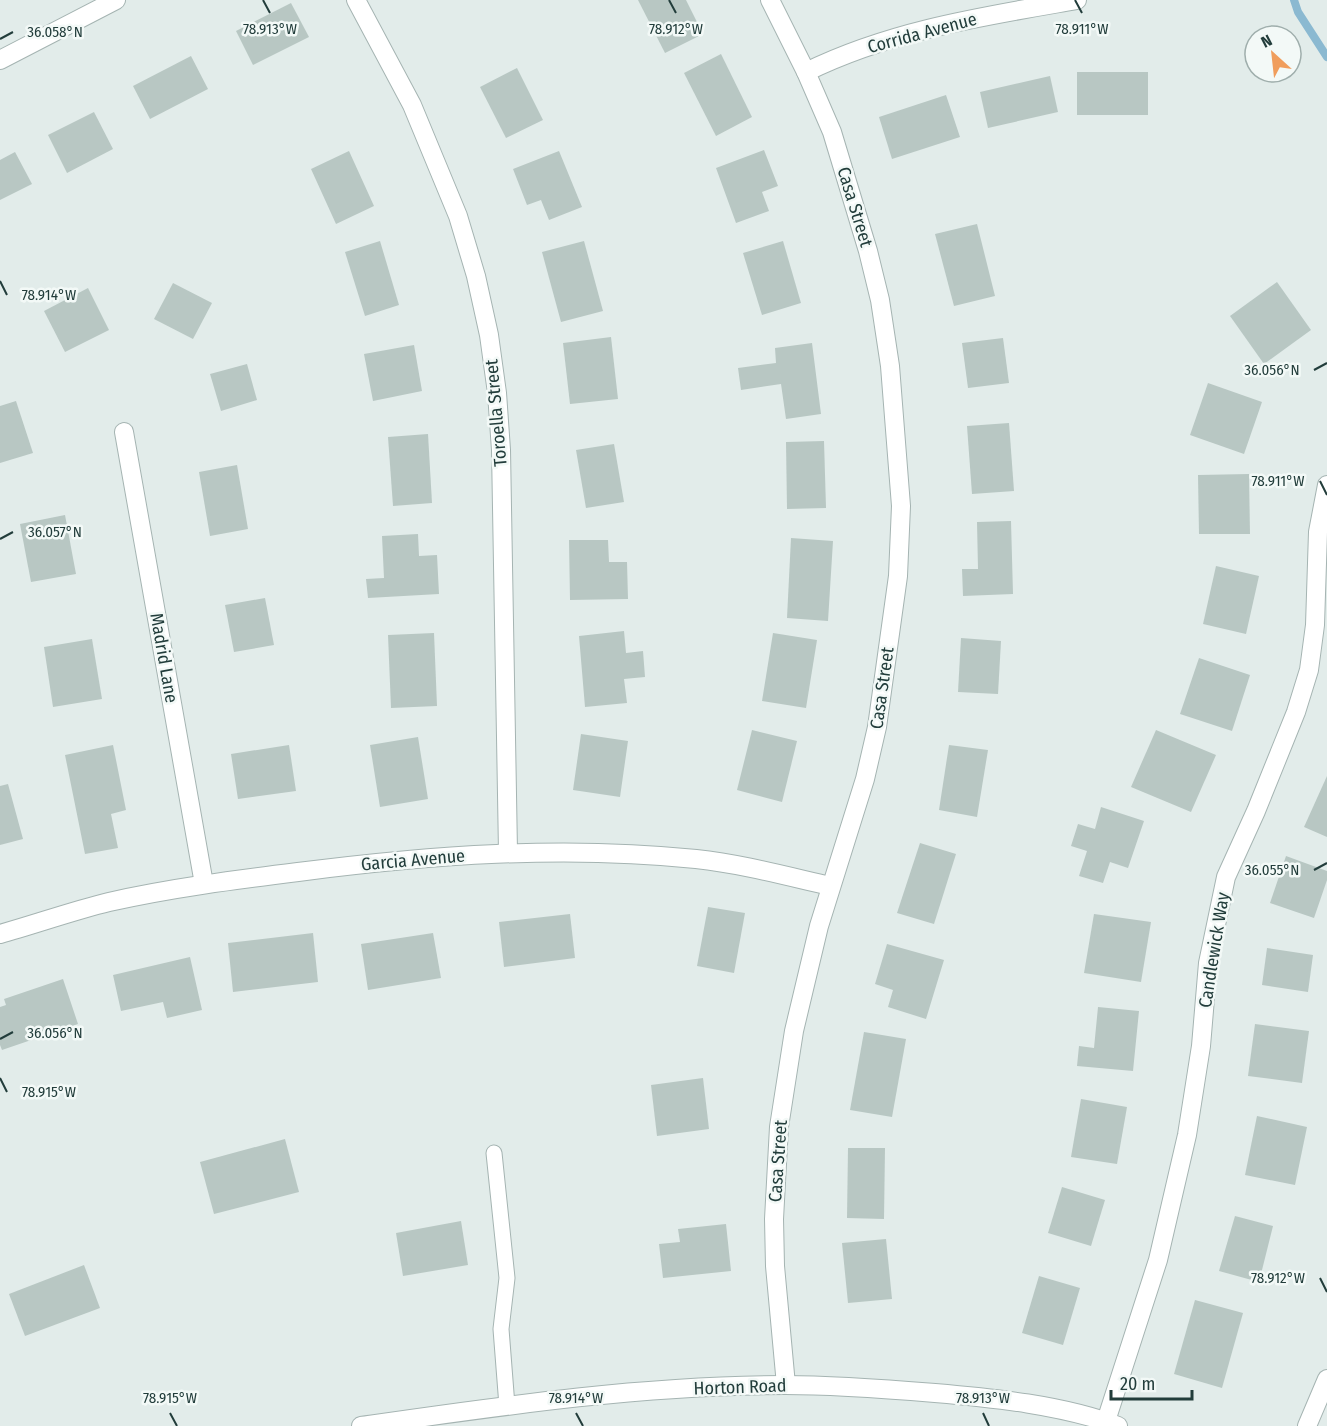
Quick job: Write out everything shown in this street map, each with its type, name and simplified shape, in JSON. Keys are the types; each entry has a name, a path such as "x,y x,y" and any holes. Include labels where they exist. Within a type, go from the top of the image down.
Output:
{"street":[{"path":"0,60 85,7 116,0"},
{"name":"Toroella Street","path":"356,0 412,105 430,145 458,216 476,276 489,334 497,393 501,450 508,852"},
{"name":"Casa Street","path":"770,0 806,72 832,132 868,251 880,300 891,366 901,506 898,576 877,727 865,779 830,886 794,1031 779,1127 774,1219 775,1266 786,1385"},
{"name":"Corrida Avenue","path":"806,72 833,59 906,34 963,20 1077,0"},
{"name":"Madrid Lane","path":"124,432 204,884"},
{"name":"Candlewick Way","path":"1112,1424 1158,1260 1187,1135 1201,1046 1208,963 1226,877 1292,723 1309,669 1315,625 1318,532 1327,485"},
{"name":"Garcia Avenue","path":"0,934 108,902 204,884 349,866 508,852 592,852 697,859 748,867 830,886"},
{"path":"1307,1426 1327,1379"},
{"name":"Horton Road","path":"361,1426 507,1406 682,1389 786,1385 889,1389 971,1396 1042,1407 1112,1424"}],"lane":[{"path":"494,1152 507,1278 501,1329 507,1406"}],"building":[{"path":"638,0 686,0 703,34 665,53"},
{"path":"291,3 309,37 253,65 236,31"},
{"path":"721,54 752,117 716,136 684,73"},
{"path":"191,56 208,89 150,119 133,86"},
{"path":"517,68 543,120 506,138 480,87"},
{"path":"1077,72 1148,72 1148,115 1077,115"},
{"path":"1050,76 1058,112 988,128 980,92"},
{"path":"946,95 960,137 892,159 879,117"},
{"path":"94,112 113,149 67,173 48,135"},
{"path":"764,150 778,186 762,192 769,211 736,223 716,168"},
{"path":"349,151 374,206 336,224 311,169"},
{"path":"559,151 582,207 549,220 541,200 527,205 513,169"},
{"path":"15,152 32,184 0,200 0,160"},
{"path":"977,224 995,296 954,306 935,234"},
{"path":"380,241 399,305 365,316 345,252"},
{"path":"584,241 603,311 561,322 542,252"},
{"path":"783,241 801,303 762,315 743,253"},
{"path":"1277,282 1311,330 1264,364 1230,316"},
{"path":"173,283 212,303 193,339 154,319"},
{"path":"88,288 109,330 65,352 44,311"},
{"path":"611,337 618,399 570,404 563,343"},
{"path":"1003,338 1009,383 968,388 962,343"},
{"path":"812,343 821,414 786,419 781,384 741,390 738,368 776,363 775,348"},
{"path":"414,345 422,391 373,401 364,354"},
{"path":"247,364 257,400 221,411 210,374"},
{"path":"1208,383 1262,402 1244,454 1190,435"},
{"path":"16,401 33,453 0,463 0,406"},
{"path":"1009,423 1014,491 972,494 967,426"},
{"path":"428,434 432,503 393,506 388,437"},
{"path":"824,441 826,508 787,509 786,442"},
{"path":"614,444 624,502 586,508 576,450"},
{"path":"237,465 248,529 210,536 199,472"},
{"path":"1249,474 1250,534 1199,534 1198,475"},
{"path":"65,515 76,574 31,582 20,524"},
{"path":"1011,521 1013,594 963,596 962,569 978,569 977,522"},
{"path":"418,534 419,556 437,555 439,594 368,598 366,579 384,578 382,536"},
{"path":"791,538 833,541 828,621 787,618"},
{"path":"569,540 608,540 609,562 627,562 628,599 570,600"},
{"path":"1216,566 1259,576 1246,634 1203,624"},
{"path":"265,598 274,645 234,652 225,605"},
{"path":"624,631 626,653 643,651 645,677 624,679 627,703 585,707 579,636"},
{"path":"434,633 437,706 391,708 388,635"},
{"path":"773,633 817,640 806,708 762,701"},
{"path":"961,638 1001,641 998,694 958,692"},
{"path":"92,639 102,699 53,707 44,647"},
{"path":"1199,658 1250,675 1232,731 1180,714"},
{"path":"752,730 797,741 782,802 737,790"},
{"path":"1156,730 1216,755 1191,812 1131,787"},
{"path":"581,734 628,741 620,797 573,790"},
{"path":"418,737 428,799 380,807 370,745"},
{"path":"113,745 126,810 111,814 118,848 85,854 65,755"},
{"path":"289,745 296,791 238,799 231,754"},
{"path":"949,745 988,750 977,817 939,810"},
{"path":"1327,776 1327,837 1304,827"},
{"path":"8,784 23,839 0,845 0,786"},
{"path":"1101,807 1144,821 1128,868 1110,862 1103,883 1079,876 1087,851 1071,846 1078,824 1095,829"},
{"path":"920,843 956,854 934,924 897,913"},
{"path":"1286,856 1327,871 1327,880 1314,918 1270,903"},
{"path":"708,907 745,913 734,973 697,966"},
{"path":"570,914 575,958 504,967 499,922"},
{"path":"1094,914 1151,922 1141,982 1084,973"},
{"path":"313,933 318,982 233,992 228,943"},
{"path":"433,933 441,978 368,990 361,944"},
{"path":"887,944 944,960 926,1019 888,1007 893,990 875,984"},
{"path":"1267,948 1313,955 1308,992 1262,985"},
{"path":"190,957 202,1010 167,1018 163,1002 121,1011 113,975"},
{"path":"63,979 78,1024 2,1050 0,1007 6,1005 4,999"},
{"path":"1098,1007 1139,1011 1133,1071 1077,1066 1079,1046 1094,1048"},
{"path":"1255,1024 1309,1031 1302,1083 1248,1076"},
{"path":"864,1032 906,1039 892,1117 850,1110"},
{"path":"703,1078 709,1129 657,1136 651,1085"},
{"path":"1081,1099 1127,1107 1117,1164 1071,1157"},
{"path":"1257,1116 1307,1127 1295,1185 1245,1175"},
{"path":"285,1139 299,1192 214,1214 200,1162"},
{"path":"848,1148 885,1148 884,1219 847,1218"},
{"path":"1062,1187 1105,1200 1091,1246 1048,1233"},
{"path":"1235,1216 1273,1226 1259,1282 1219,1271"},
{"path":"461,1221 468,1265 403,1276 396,1233"},
{"path":"726,1224 731,1271 663,1278 659,1244 680,1242 678,1229"},
{"path":"886,1239 892,1299 848,1303 842,1243"},
{"path":"84,1265 100,1308 25,1336 9,1294"},
{"path":"1039,1276 1080,1288 1063,1345 1022,1333"},
{"path":"1195,1300 1243,1313 1222,1388 1174,1374"}],"waterway":[{"path":"1294,0 1298,12 1327,57"}]}
